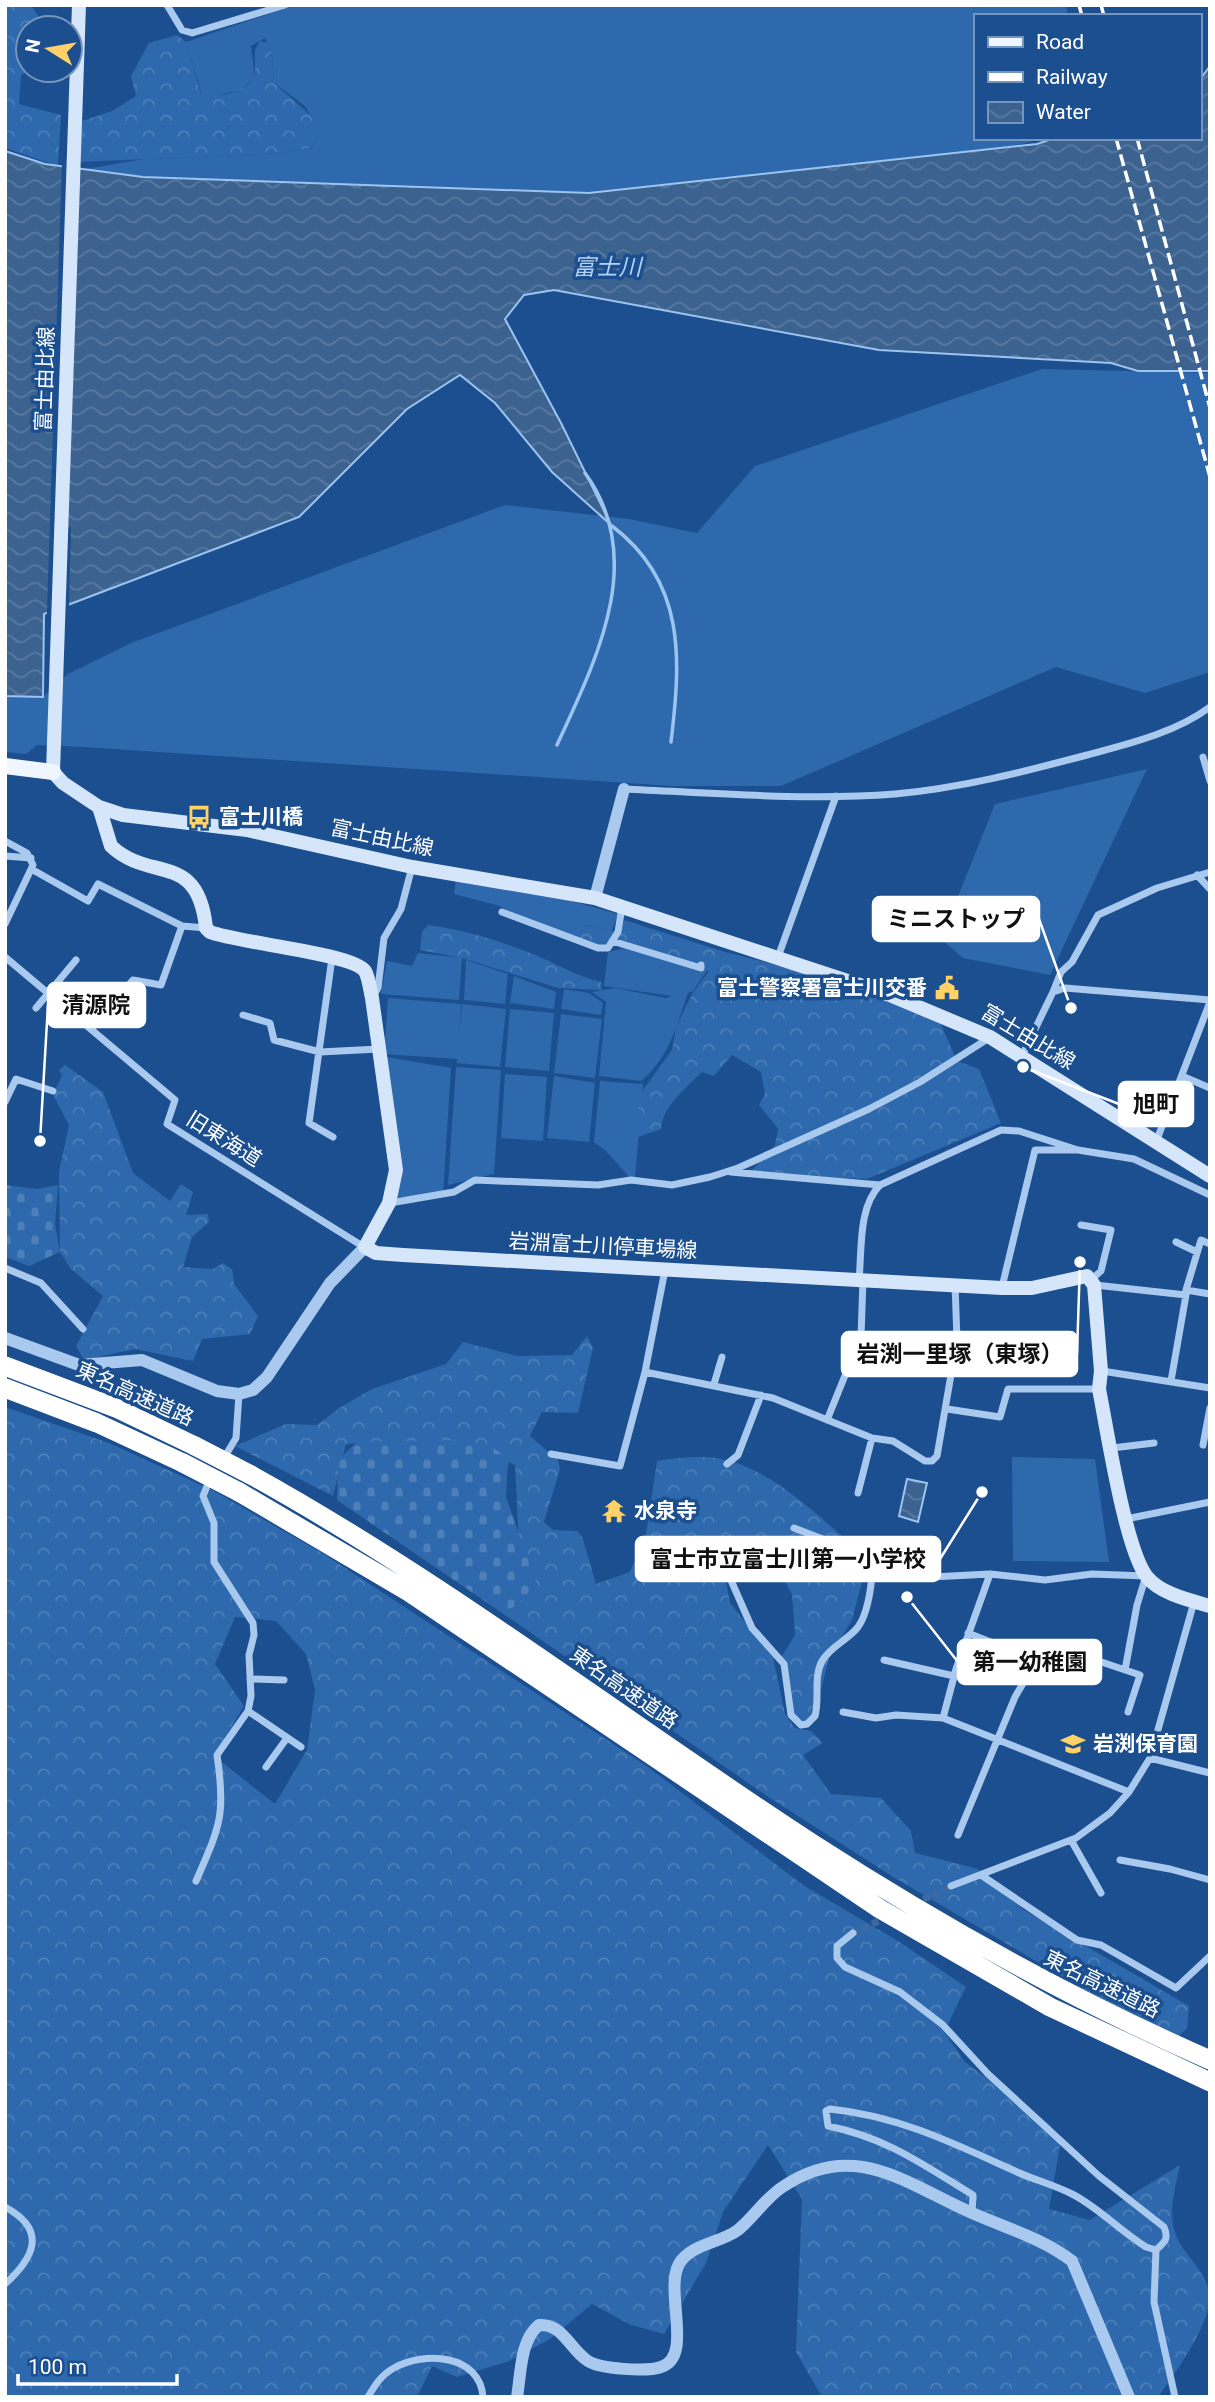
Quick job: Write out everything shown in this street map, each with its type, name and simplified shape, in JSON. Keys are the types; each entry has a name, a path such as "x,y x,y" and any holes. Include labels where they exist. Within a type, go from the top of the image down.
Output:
{"highway":[{"name":"東名高速道路","path":"5,1366 116,1408 251,1475 419,1576 686,1759 892,1894 1059,1989 1210,2060"},
{"name":"東名高速道路","path":"5,1388 97,1423 239,1492 409,1592 880,1909 1050,2007 1210,2082"}],"main road":[{"name":"富士由比線","path":"79,5 53,772 63,783 99,807 143,819 247,830 412,867 595,898 890,995 990,1037 1210,1176"},
{"path":"5,766 53,772"},
{"path":"99,807 111,846 117,853 186,879 201,901 206,928 217,934 332,958 357,965 366,972 396,1170 389,1203 365,1247"},
{"name":"岩淵富士川停車場線","path":"365,1247 376,1253 403,1255 955,1283 1002,1288 1032,1288 1087,1276 1093,1282"},
{"path":"1093,1282 1101,1371 1099,1389 1126,1518 1146,1576 1171,1594 1210,1606"}],"street":[{"path":"167,5 182,30 192,33 285,5"},
{"path":"595,898 624,789 836,796 914,792 1024,774 1123,745 1200,714 1210,707"},
{"path":"1200,714 1210,713"},
{"path":"1203,757 1210,781"},
{"path":"778,957 836,796"},
{"path":"5,841 21,848 31,858 33,870 5,924"},
{"path":"5,856 31,858"},
{"path":"372,998 378,988 384,938 401,909 412,867"},
{"path":"33,870 88,901 98,884 183,926 206,928"},
{"path":"1022,1056 1061,972 1072,962 1098,915 1157,888 1210,872"},
{"path":"1197,875 1210,889"},
{"path":"502,912 598,948 608,948 618,932 622,906"},
{"path":"92,1028 133,980 161,985 183,926"},
{"path":"612,941 701,968 701,965"},
{"name":"旧東海道","path":"5,957 50,992 174,1100 167,1124 365,1247"},
{"path":"332,958 309,1123 333,1137"},
{"path":"36,1008 76,960"},
{"path":"1053,992 1082,988 1210,1001 1156,1142"},
{"path":"243,1015 270,1023 274,1040 320,1052 379,1049"},
{"path":"389,1203 454,1192 475,1180 598,1185 631,1180 672,1185 726,1172 890,1098 970,1053 990,1037"},
{"path":"1182,1076 1210,1088"},
{"path":"5,1102 16,1079 53,1091"},
{"path":"726,1172 880,1185 1001,1130 1019,1131 1078,1150 1134,1159 1210,1195"},
{"path":"1002,1288 1035,1150 1078,1150"},
{"path":"827,1420 861,1336 865,1216 869,1200 880,1185"},
{"path":"1081,1225 1111,1230 1101,1271 1093,1282 1210,1294"},
{"path":"1171,1381 1186,1293 1200,1240 1210,1244"},
{"path":"1176,1242 1197,1252"},
{"path":"5,1338 79,1364 142,1360 164,1366 217,1391 239,1394 253,1390 267,1377 330,1283 365,1247"},
{"path":"5,1268 40,1283 83,1329"},
{"path":"551,1454 621,1466 645,1372 665,1270"},
{"path":"645,1372 761,1395 872,1438 893,1441 925,1461 932,1461 937,1457 947,1409 958,1332 955,1283"},
{"path":"714,1384 722,1357"},
{"path":"1101,1371 1210,1388"},
{"path":"947,1409 1000,1417 1008,1389 1099,1389"},
{"path":"196,1881 218,1830 223,1807 217,1755 248,1711 251,1696 249,1655 254,1635 253,1623 214,1562 214,1523 203,1496 236,1438 239,1394"},
{"path":"727,1464 738,1455 761,1395"},
{"path":"1203,1446 1210,1408"},
{"path":"858,1493 872,1438"},
{"path":"1112,1448 1154,1443"},
{"path":"1126,1518 1210,1502"},
{"path":"794,1528 854,1551 873,1562 932,1577 990,1574 1045,1580 1092,1574 1146,1576 1137,1605 1125,1671"},
{"path":"730,1578 752,1628 784,1664 791,1715 801,1725 807,1724 815,1716 817,1676 821,1663 828,1652 858,1627 863,1618 873,1562"},
{"path":"943,1718 968,1633 990,1574"},
{"path":"951,1885 1071,1840 1110,1813 1129,1792 1150,1758 1194,1602"},
{"path":"968,1633 1003,1647"},
{"path":"958,1835 1015,1697 1028,1675 1056,1647 1140,1675 1128,1712"},
{"path":"884,1660 954,1676"},
{"path":"250,1679 284,1680"},
{"path":"248,1711 301,1747"},
{"path":"843,1712 876,1718 896,1715 943,1718 1129,1792"},
{"path":"266,1767 287,1738"},
{"path":"1150,1758 1210,1773"},
{"path":"1071,1840 1101,1893"},
{"path":"1120,1860 1170,1868 1210,1880"},
{"path":"981,1875 1077,1940 1101,1945 1176,1988 1210,1956"},
{"path":"853,1933 837,1946 837,1958 845,1967 900,1992 943,2025 988,2074 1099,2176 1164,2227 1165,2242 1156,2250 1154,2302 1175,2397"},
{"path":"972,2213 973,2196 894,2146 869,2135 828,2126 826,2111 830,2109 860,2112 896,2120 995,2159 1072,2194 1119,2230 1156,2250"},
{"path":"517,2397 526,2344 531,2331 539,2325 555,2327 586,2361 602,2367 662,2367 675,2357 678,2343 673,2283 679,2263 691,2252 734,2233 781,2188 799,2177 838,2165 875,2167 1058,2250 1072,2261 1129,2397"},
{"path":"5,2207 29,2225 33,2238 26,2261 5,2284"},
{"path":"368,2397 378,2380 394,2368 418,2359 443,2358 470,2370 482,2384 483,2397"}],"green space":[{"path":"5,5 31,5 37,14 14,14 14,84 20,84 19,104 61,115 58,166 5,148"},
{"path":"295,5 1066,5 1068,14 974,14 974,140 1037,140 931,167 707,188 323,206 85,169 144,159 284,153 312,147 320,131 305,106 274,83 272,54 265,38 251,46 255,78 240,90 203,99 186,42"},
{"path":"177,35 186,42 201,94 208,95 230,93 249,83 255,78 255,50 260,41 271,44 274,83 317,121 320,131 312,147 284,153 80,162 82,121 112,111 136,96 131,76 149,43"},
{"path":"1042,369 1210,373 1210,672 1145,693 1056,667 781,786 672,786 84,747 37,745 26,754 5,752 5,697 43,697 68,674 131,643 505,505 629,519 697,533 755,466"},
{"path":"1147,769 1050,975 963,958 941,939 995,804"},
{"path":"456,878 568,900 618,914 612,931 587,925 577,938 496,905 454,894"},
{"path":"624,920 725,952 816,975 939,1020 957,1061 979,1069 1001,1123 867,1179 749,1174 775,1145 778,1129 759,1105 765,1094 761,1072 732,1055 714,1076 702,1072 682,1091 666,1113 661,1129 638,1137 638,1097 672,1050 676,1027 692,994 709,971 619,943 600,949 577,938 587,925 621,933"},
{"path":"428,925 471,933 540,957 601,982 602,990 558,988 462,958 420,950 422,932"},
{"path":"625,948 708,969 693,991 688,993 676,1029 659,1062 641,1081 599,1076 606,1002 592,992 615,988 666,998 672,996 604,986 608,952"},
{"path":"418,953 462,958 459,1000 381,994 387,961 412,966"},
{"path":"466,960 508,974 505,1004 464,1000"},
{"path":"514,976 556,992 554,1009 510,1003"},
{"path":"564,989 589,993 603,1003 601,1015 561,1009"},
{"path":"388,998 461,1004 459,1035 462,1004 506,1009 500,1067 457,1063 457,1059 384,1054"},
{"path":"510,1009 554,1013 549,1071 505,1067"},
{"path":"561,1014 602,1019 595,1078 554,1073"},
{"path":"386,1057 451,1068 443,1194 394,1198"},
{"path":"65,1065 103,1092 133,1173 170,1201 181,1184 193,1192 186,1215 208,1214 209,1222 192,1237 183,1267 213,1269 223,1263 232,1269 234,1284 258,1316 250,1334 202,1339 193,1361 135,1349 84,1360 76,1346 103,1296 71,1269 60,1252 59,1172 69,1125 53,1095 62,1075 59,1070"},
{"path":"456,1067 501,1070 494,1174 448,1185"},
{"path":"505,1074 547,1077 543,1141 501,1138"},
{"path":"554,1076 595,1083 589,1142 547,1138"},
{"path":"600,1081 643,1084 635,1178 630,1178 606,1151 594,1142"},
{"path":"5,1185 37,1189 58,1185 55,1224 60,1252 29,1266 5,1257"},
{"path":"587,1336 593,1348 578,1413 542,1412 530,1436 558,1460 560,1469 544,1522 553,1530 578,1531 583,1539 596,1584 630,1572 646,1534 657,1461 697,1457 721,1459 761,1474 799,1500 868,1559 852,1620 829,1658 812,1725 795,1721 782,1656 795,1635 792,1594 781,1574 740,1554 724,1570 730,1603 773,1657 785,1714 795,1728 811,1731 823,1743 803,1755 831,1794 881,1798 911,1831 915,1853 978,1869 1024,1910 1189,2006 1187,2028 1179,2036 1141,2023 890,1875 767,1796 505,1615 537,1585 519,1546 515,1465 454,1448 387,1443 346,1444 333,1496 235,1446 286,1424 317,1425 372,1389 446,1364 463,1342 517,1356 572,1355"},
{"path":"5,1407 109,1443 214,1491 327,1556 648,1767 803,1885 898,1941 966,1987 944,2032 965,2062 1050,2125 1060,2146 1049,2209 1090,2220 1180,2165 1173,2200 1173,2227 1203,2276 1209,2291 1209,2303 1200,2331 1158,2397 822,2397 796,2352 802,2199 768,2145 723,2212 706,2263 664,2334 631,2325 592,2304 550,2339 509,2361 457,2377 432,2366 417,2397 5,2397","holes":["235,1617 276,1621 306,1654 315,1690 307,1750 275,1804 214,1756 244,1706 215,1664"]},
{"path":"454,1440 488,1445 508,1457 506,1497 537,1585 505,1615 337,1500 338,1460 357,1442"},
{"path":"1012,1457 1095,1459 1109,1562 1013,1561"}],"water":[{"name":"富士川","path":"1210,66 1210,371 1138,371 1111,363 879,350 554,290 524,295 505,319 561,423 611,525 552,472 495,403 460,375 407,409 299,517 44,614 43,697 5,696 5,151 45,164 143,177 589,193 1037,144 1049,140 1201,140 1201,78"},
{"path":"907,1479 927,1483 918,1522 899,1516"}],"pier":[{"path":"62,163 80,165 68,527 71,527 69,608 47,616 44,700"}],"waterway":[{"path":"557,745 600,644 614,574 613,540 603,506 585,473"},
{"path":"612,526 636,548 654,572 666,597 676,652 671,742"}],"tunnel":[{"path":"914,1904 951,1886"},
{"path":"853,1933 887,1917"}],"railway":[{"path":"1079,5 1081,14"},
{"path":"1101,5 1103,14"},
{"path":"1117,140 1210,477"},
{"path":"1138,140 1210,408"}],"place":[{"name":"富士川橋","path":"199,817"},
{"name":"富士警察署富士川交番","path":"947,988"},
{"name":"ミニストップ","path":"1071,1008"},
{"name":"旭町","path":"1023,1067"},
{"name":"清源院","path":"40,1141"},
{"name":"岩渕一里塚（東塚）","path":"1080,1262"},
{"name":"富士市立富士川第一小学校","path":"982,1492"},
{"name":"水泉寺","path":"614,1511"},
{"name":"第一幼稚園","path":"907,1597"},
{"name":"岩渕保育園","path":"1073,1744"}]}
